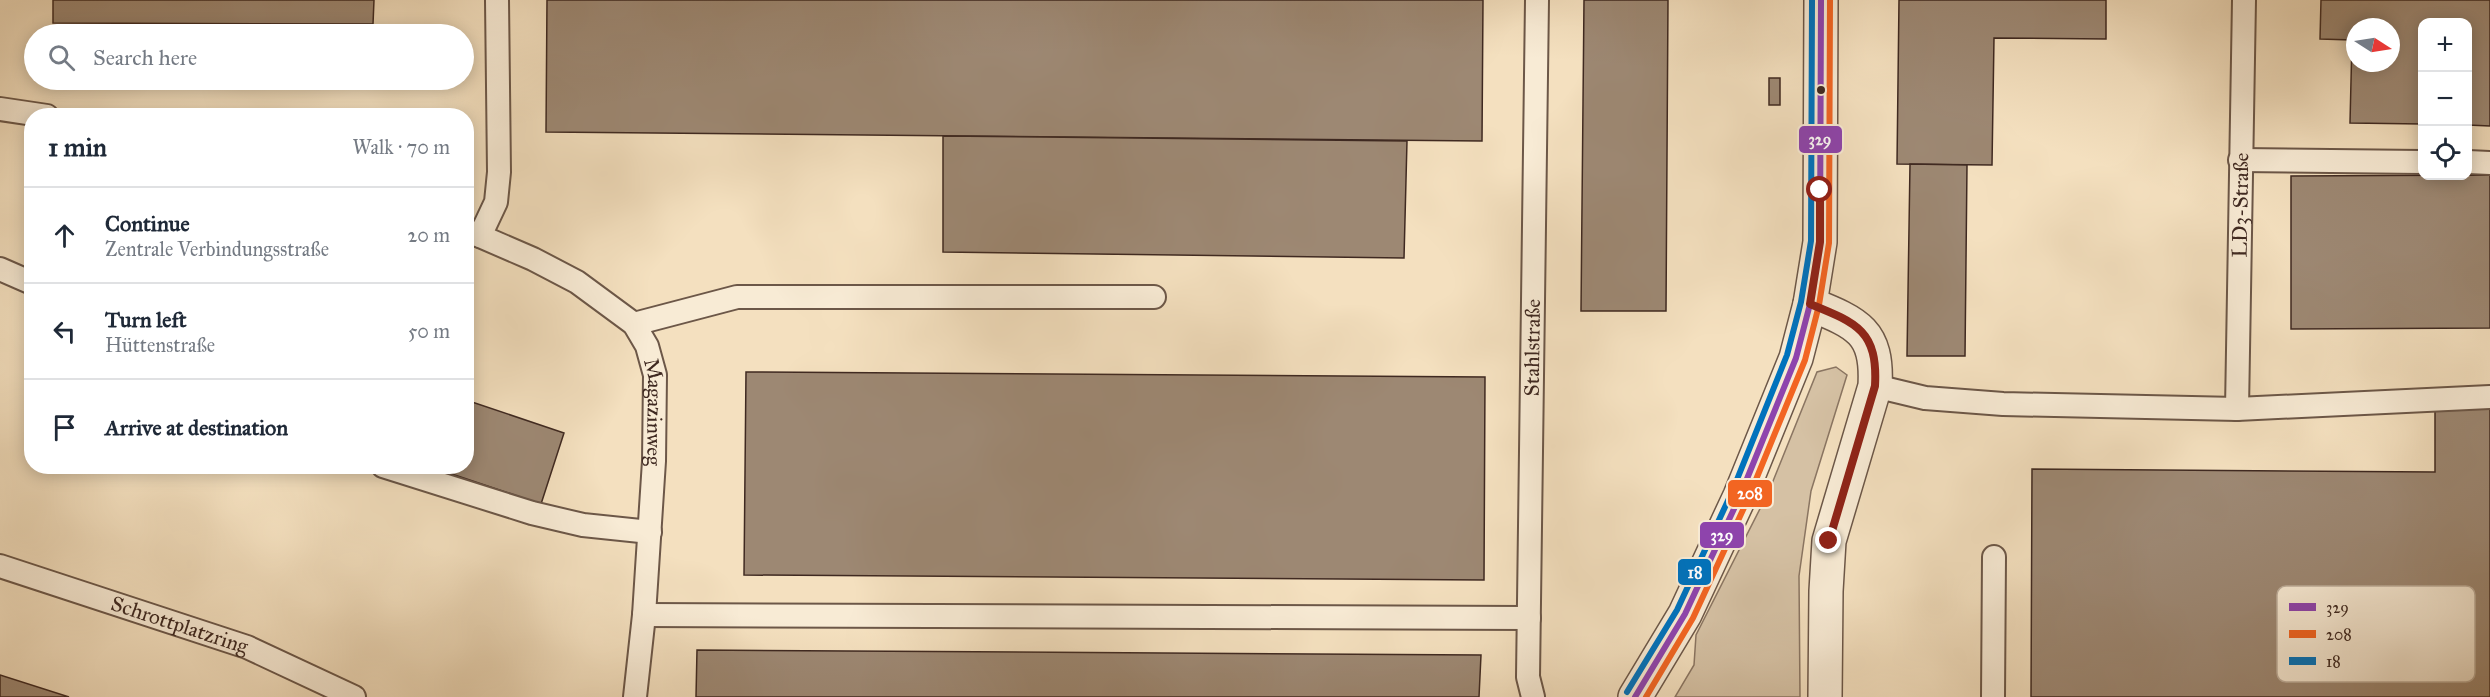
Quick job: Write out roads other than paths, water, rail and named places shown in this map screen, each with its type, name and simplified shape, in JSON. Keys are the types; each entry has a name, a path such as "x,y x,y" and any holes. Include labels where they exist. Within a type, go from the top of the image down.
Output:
{"street":[{"path":"1635,697 1685,614 1740,496 1788,378 1810,304 1820,242 1821,0"},
{"path":"1810,304 1848,319 1861,328 1870,343 1876,363 1875,386 1829,541 1825,697"}],"lane":[{"path":"474,232 496,202 499,172 497,0"},
{"name":"Stahlstraße","path":"1533,697 1528,677 1538,0"},
{"name":"LD3-Straße","path":"2237,409 2244,0"},
{"path":"0,108 24,112"},
{"path":"2240,160 2418,162"},
{"path":"2472,162 2490,163"},
{"name":"Magazinweg","path":"474,233 534,259 577,282 634,324 647,346 655,375 650,532 635,697"},
{"path":"0,269 24,280"},
{"path":"634,324 737,297 1154,297"},
{"path":"1875,386 1925,398 2003,404 2237,409 2490,397"},
{"path":"410,474 563,520 584,525 650,532"},
{"path":"1993,697 1994,556"},
{"name":"Schrottplatzring","path":"0,566 247,647 354,697"},
{"path":"644,615 1529,618"}]}
